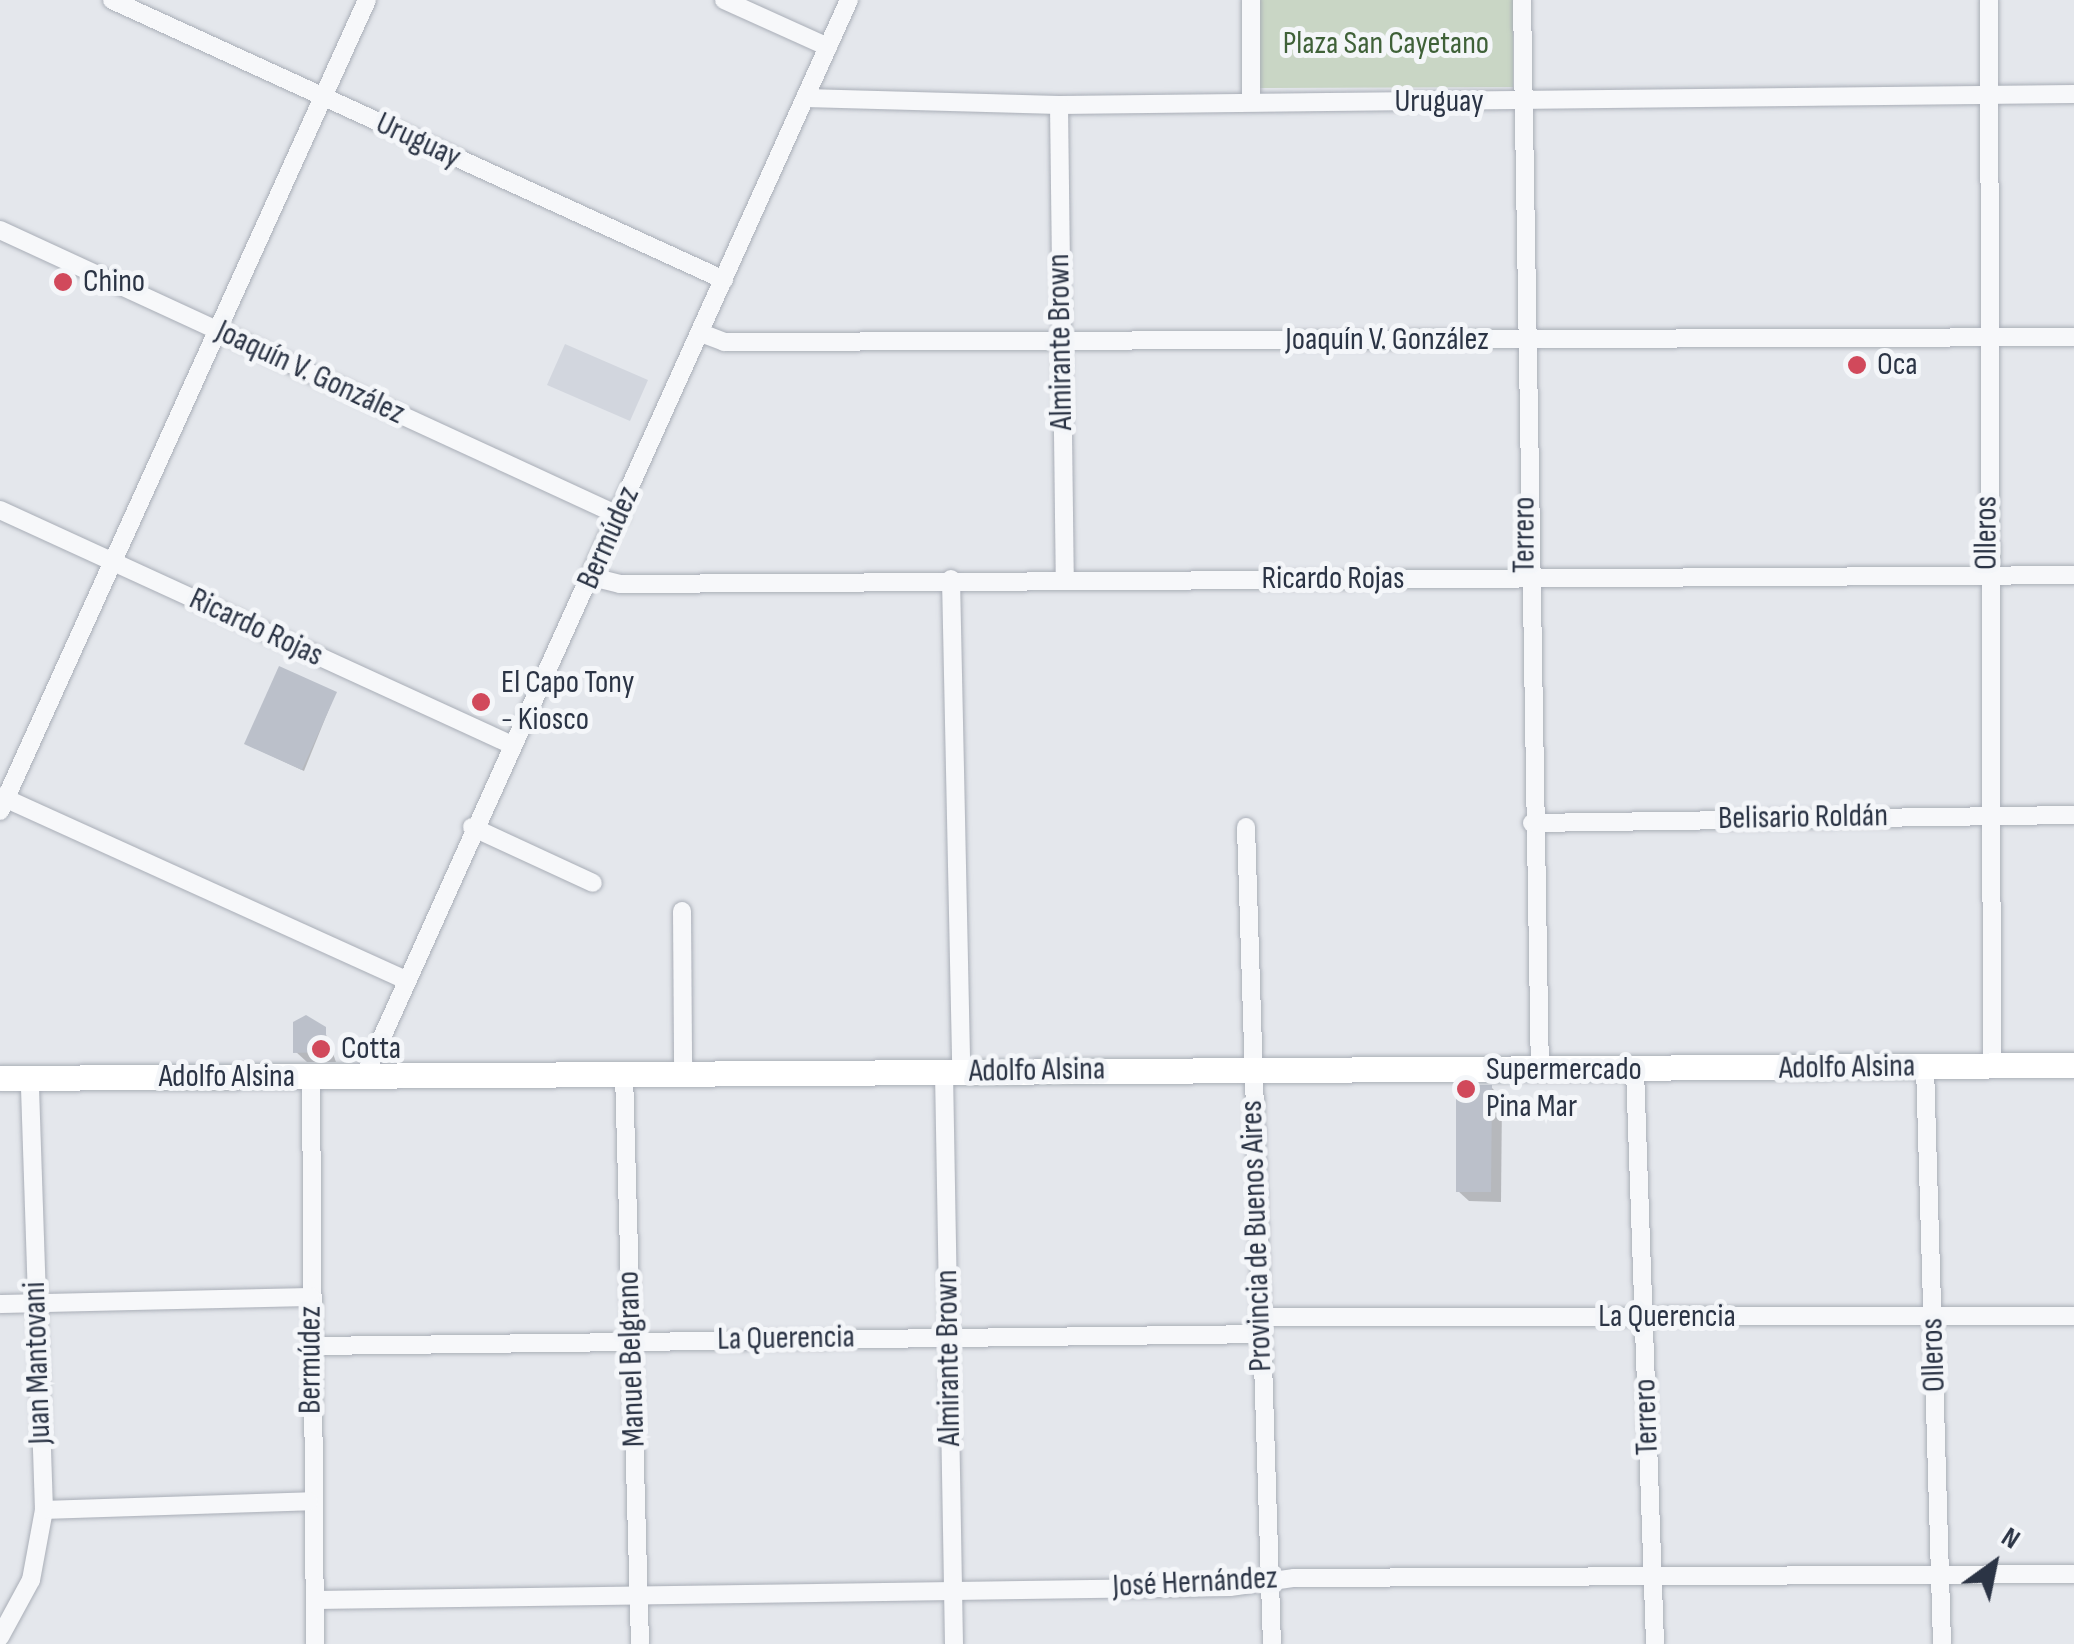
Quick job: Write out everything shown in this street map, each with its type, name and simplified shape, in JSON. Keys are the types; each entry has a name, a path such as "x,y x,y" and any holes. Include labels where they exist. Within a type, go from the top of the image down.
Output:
{"street":[{"name":"Uruguay","path":"112,0 724,280"},
{"path":"367,0 2,802 405,980"},
{"path":"724,0 828,47"},
{"name":"Bermúdez","path":"365,1075 472,827 620,516 850,0"},
{"path":"1251,0 1251,102"},
{"name":"Terrero","path":"1522,0 1525,578 1540,1069"},
{"name":"Olleros","path":"1989,0 1992,1065"},
{"name":"Uruguay","path":"805,98 1060,106 2074,94"},
{"name":"Almirante Brown","path":"1060,106 1065,578"},
{"name":"Joaquín V. González","path":"0,230 620,516"},
{"name":"Joaquín V. González","path":"701,333 724,342 2074,337"},
{"name":"Ricardo Rojas","path":"0,510 512,746"},
{"name":"Ricardo Rojas","path":"592,577 2074,576"},
{"name":"Almirante Brown","path":"951,579 953,1072 948,1336 954,1644"},
{"name":"Belisario Roldán","path":"1532,822 2074,815"},
{"path":"472,827 593,883"},
{"name":"Provincia de Buenos Aires","path":"1246,828 1272,1644"},
{"path":"682,911 684,1074"},
{"name":"Adolfo Alsina","path":"0,1078 2074,1065"},
{"name":"Olleros","path":"1924,1067 1942,1644"},
{"name":"Terrero","path":"1636,1070 1655,1644"},
{"name":"Manuel Belgrano","path":"624,1074 640,1644"},
{"name":"Bermúdez","path":"311,1077 309,1501 315,1644"},
{"name":"Juan Mantovani","path":"0,1637 31,1580 44,1510 34,1302 30,1079"},
{"path":"0,1304 311,1296"},
{"name":"La Querencia","path":"312,1346 948,1336 1643,1318 2074,1316"},
{"path":"44,1510 309,1501"},
{"name":"José Hernández","path":"316,1600 638,1597 1269,1580 2074,1574"}],"shaded area":[{"path":"565,344 648,380 630,421 547,385"}],"green space":[{"name":"Plaza San Cayetano","path":"1260,0 1513,0 1513,87 1260,88"}],"building":[{"path":"279,666 337,692 302,770 244,744"},
{"path":"306,1015 326,1027 326,1052 293,1053 293,1022"},
{"path":"1456,1085 1492,1085 1491,1192 1456,1192"}],"place":[{"name":"Chino","path":"63,282"},
{"name":"Oca","path":"1857,365"},
{"name":"El Capo Tony - Kiosco","path":"481,702"},
{"name":"Cotta","path":"321,1049"},
{"name":"Supermercado Pina Mar","path":"1466,1089"}]}
